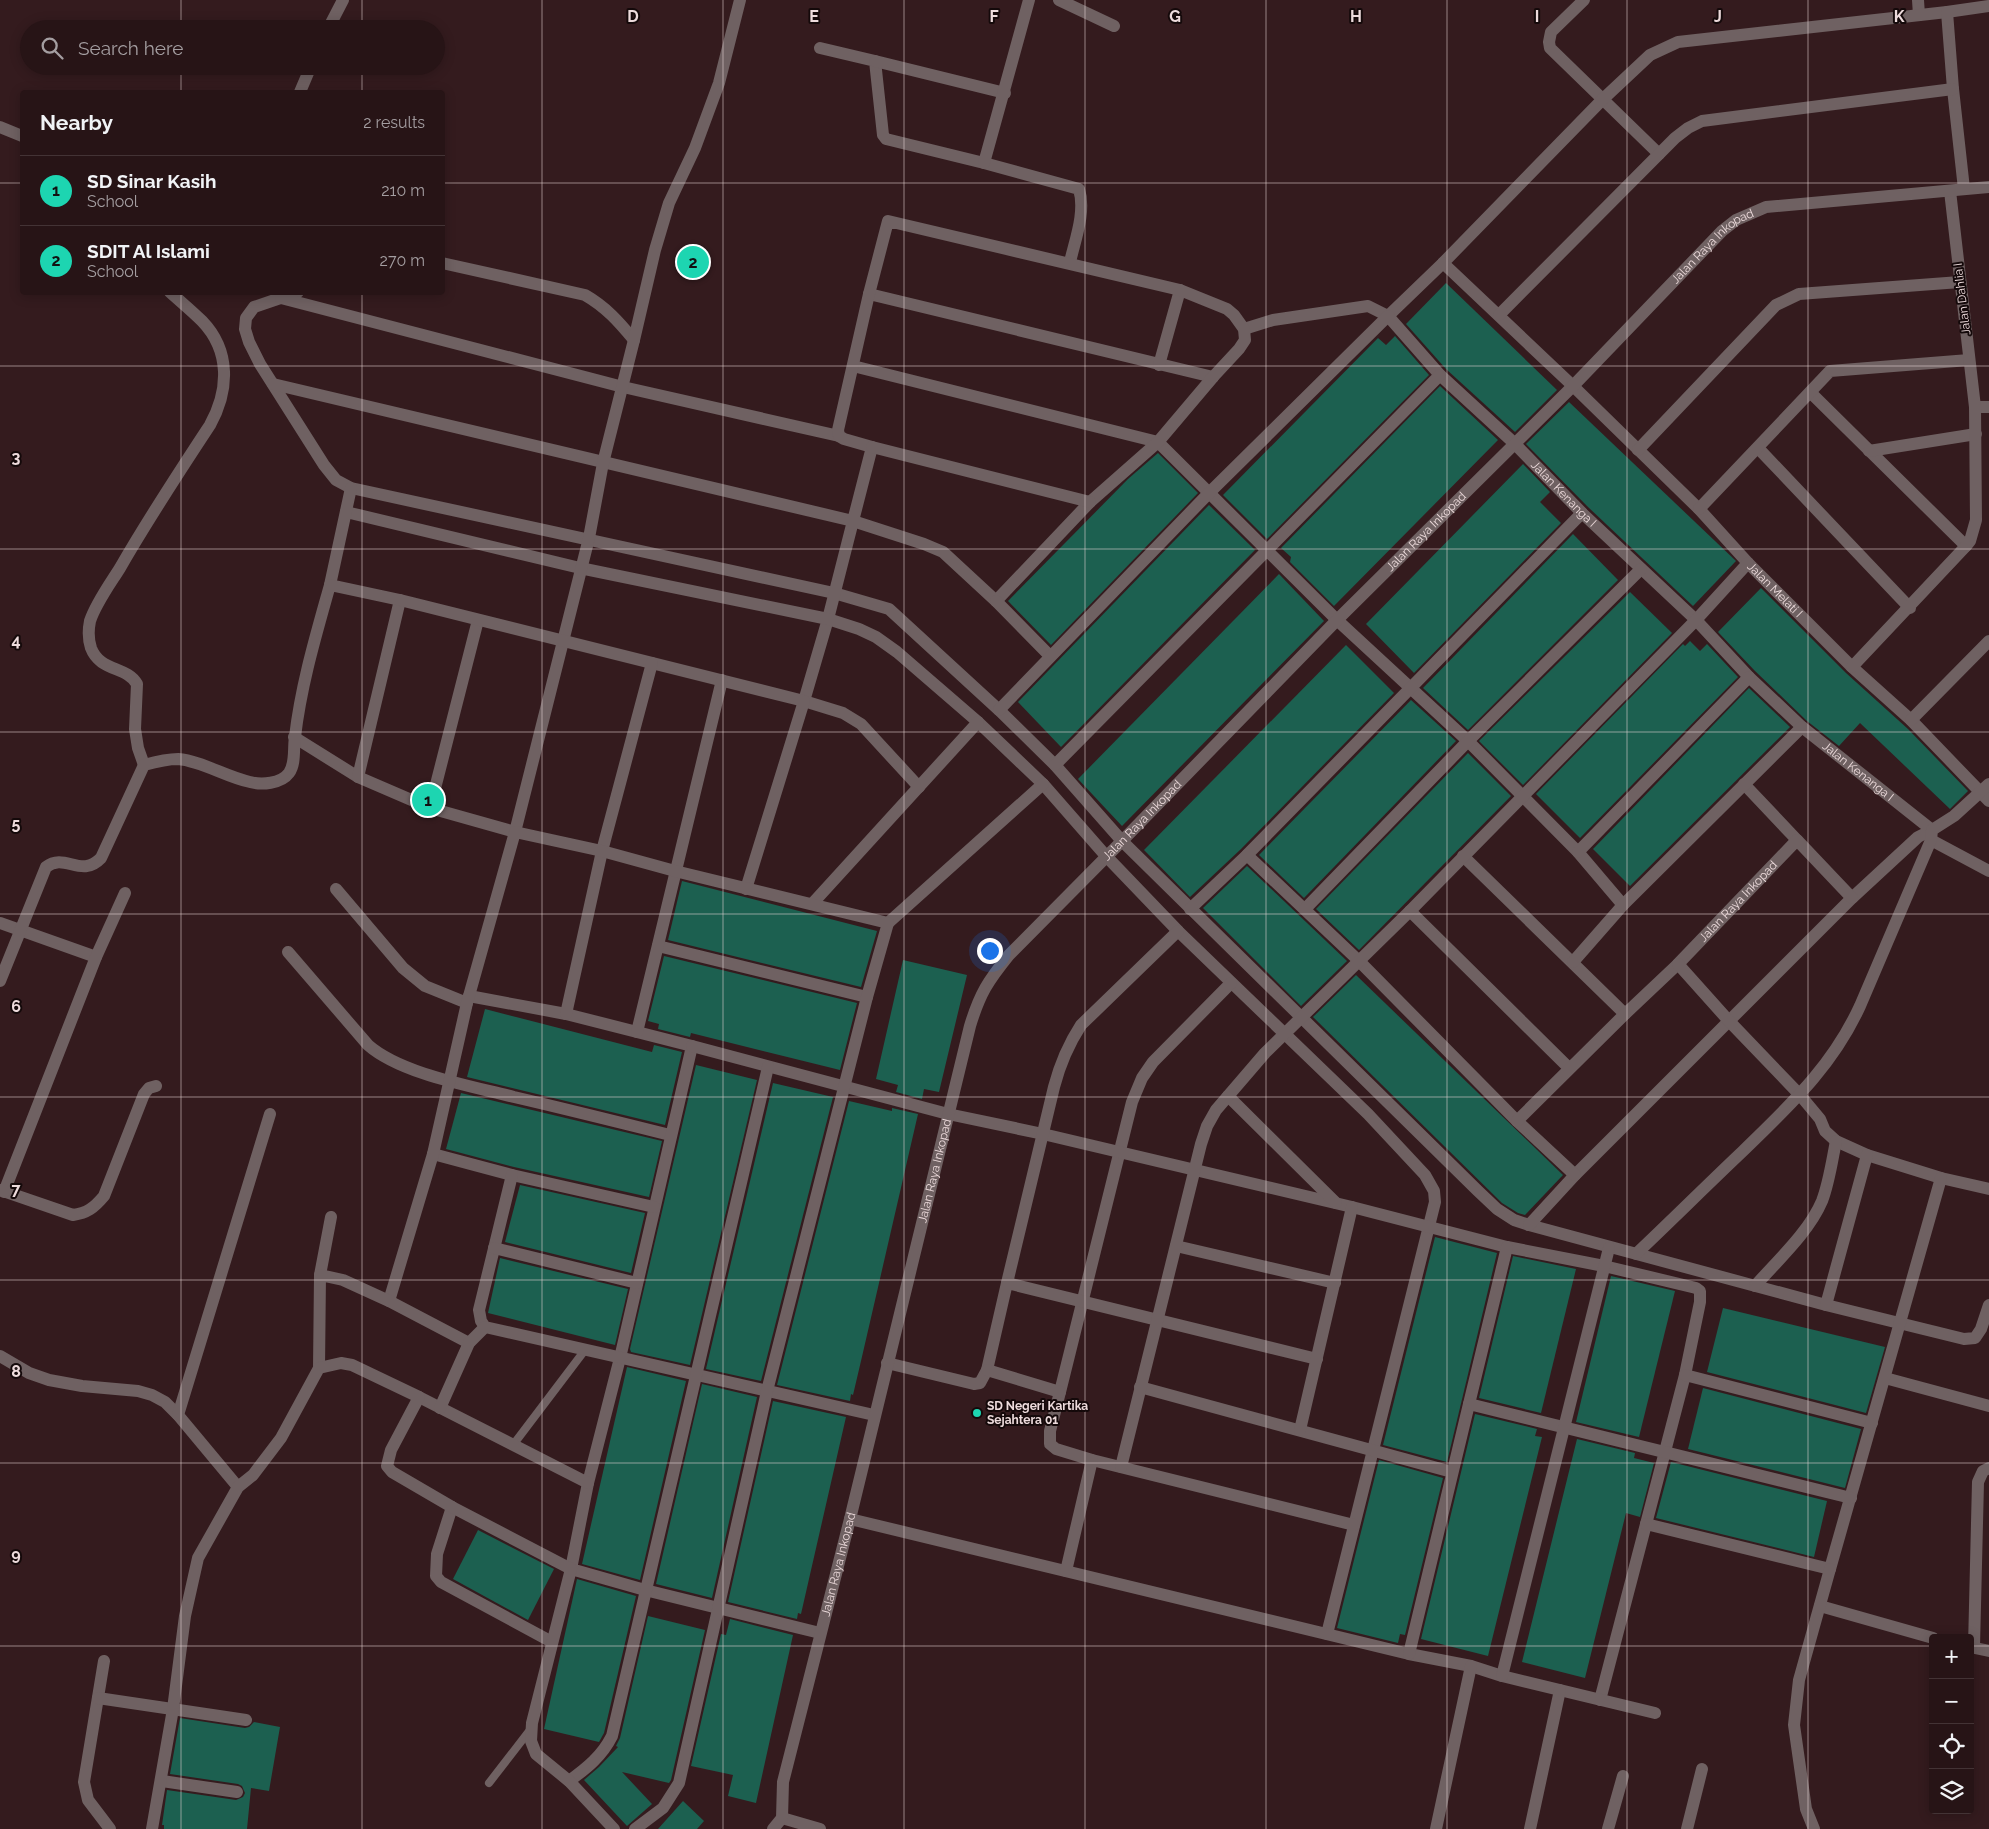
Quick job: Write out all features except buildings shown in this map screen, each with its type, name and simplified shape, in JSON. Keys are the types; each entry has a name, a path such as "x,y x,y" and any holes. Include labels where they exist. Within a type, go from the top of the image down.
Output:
{"street":[{"path":"333,20 343,0"},
{"path":"389,1301 433,1154 468,999 515,832 589,538 604,463 647,279 669,203 695,148 719,83 740,0"},
{"path":"984,163 1005,93 1029,0"},
{"path":"1059,0 1114,26"},
{"path":"1584,0 1552,31 1549,42 1550,48 1659,154"},
{"path":"1918,0 1919,15"},
{"path":"999,710 1210,492 1443,263 1602,100 1650,55 1678,42 1989,6"},
{"path":"1947,12 1964,189"},
{"path":"820,48 1005,93"},
{"path":"875,61 883,135 886,139 984,163 1080,190 1082,207 1070,262"},
{"path":"301,90 307,75"},
{"path":"1498,315 1659,154 1688,128 1702,121 1953,89"},
{"path":"0,127 20,135"},
{"name":"Jalan Raya Inkopad","path":"782,1818 782,1782 850,1519 970,1026 984,988 1009,955 1337,620 1573,386 1722,231 1751,213 1766,208 1989,187"},
{"name":"Jalan Dahlia I","path":"1950,191 1975,407"},
{"path":"839,436 838,430 888,221 1070,262 1180,290 1227,310 1234,315 1244,329 1244,340 1240,349 1213,377 1158,442 1090,502 996,601"},
{"name":"Jalan Melati I","path":"1443,263 1700,510 1748,564 1852,667 1986,792"},
{"path":"445,264 585,295 600,303 634,340"},
{"path":"1638,450 1776,305 1788,298 1799,294 1960,282"},
{"path":"1159,365 1180,290"},
{"path":"869,294 1213,377"},
{"path":"0,981 46,866 54,862 61,862 90,867 101,858 144,765 138,748 135,729 137,684 132,677 102,664 92,650 88,637 90,621 105,592 142,530 210,425 223,395 225,375 223,357 217,340 203,321 173,295"},
{"path":"290,295 254,307 246,318 245,329 249,342 273,384 324,465 336,480 352,488 589,538 834,593 889,609 1055,764 1122,841 1190,909 1497,1209 1514,1220 1609,1248 1964,1340 1975,1338 1981,1329 1989,1305"},
{"path":"281,298 623,387 839,436 872,447 1090,502"},
{"path":"1244,329 1273,320 1368,306 1388,316"},
{"name":"Jalan Kenanga I","path":"1388,316 1440,375 1514,443 1582,513 1696,620 1749,677 1802,727 1931,835"},
{"path":"1700,510 1830,371 1969,360"},
{"path":"853,366 1158,442 1337,620 1468,741 1578,852 1622,905"},
{"path":"1055,764 1268,551 1440,375"},
{"path":"273,384 853,521 924,544 943,552 996,601 1050,656"},
{"path":"1811,393 1966,546"},
{"path":"1852,667 1910,608 1970,541 1976,520 1975,407 1989,407"},
{"path":"1869,451 1976,434"},
{"path":"746,889 828,619 872,447"},
{"path":"1758,448 1910,608"},
{"path":"144,765 179,759 253,783 275,782 287,776 293,767 294,737 305,676 330,585 352,488"},
{"path":"346,512 580,568 828,619 859,629 883,642 978,722 1043,784 1106,856 1178,931 1368,1114 1425,1175 1434,1191 1435,1202 1327,1634"},
{"path":"1190,909 1247,855 1582,513"},
{"path":"1121,1467 1201,1144 1207,1126 1216,1110 1265,1053 1410,911 1696,620 1748,564"},
{"path":"1305,909 1468,741 1641,568"},
{"path":"330,585 400,600 722,680 843,713 861,724 918,787"},
{"path":"358,777 400,600"},
{"path":"430,808 478,620"},
{"path":"1911,720 1989,642"},
{"path":"566,1014 602,851 652,663"},
{"path":"1578,852 1749,677"},
{"path":"636,1032 722,680"},
{"path":"812,904 978,722"},
{"path":"1573,962 1622,905 1802,727"},
{"path":"294,737 358,777 430,808 515,832 602,851 674,871 888,923"},
{"path":"635,1829 662,1808 680,1783 767,1391 867,997 888,923 1043,784"},
{"path":"1744,784 1852,898"},
{"path":"1636,1254 1800,1095 1827,1063 1850,1027 1931,835 1986,792"},
{"path":"1529,1225 1575,1175 1728,1021 1852,898 1918,837 1931,835 1989,872"},
{"name":"Jalan Raya Inkopad","path":"1516,1121 1678,964 1797,840"},
{"path":"1247,855 1359,961 1516,1121 1575,1175"},
{"path":"1463,856 1625,1014"},
{"path":"336,889 403,968 426,986 468,999 566,1014 948,1114 1120,1152 1352,1207 1506,1247 1604,1266 1693,1287 1700,1291 1700,1302 1685,1375 1600,1700"},
{"path":"125,893 96,957 2,1191 73,1215 84,1214 94,1208 104,1196 144,1094 148,1088 156,1086"},
{"path":"1410,911 1570,1068"},
{"path":"0,923 96,957"},
{"path":"887,1363 974,1384 980,1383 987,1370 1060,1064 1070,1042 1081,1025 1178,931"},
{"path":"658,946 867,997"},
{"path":"288,952 356,1033 378,1054 396,1063 449,1081 670,1134"},
{"path":"1678,964 1728,1021 1800,1095 1820,1118 1825,1131 1836,1141 1867,1155 1942,1178 1989,1189"},
{"path":"1231,983 1153,1062 1142,1078 1132,1102 1050,1431 1050,1444 1056,1449 1092,1460 1354,1525"},
{"path":"614,1829 569,1781 536,1754 531,1741 532,1728 571,1569 588,1483 620,1358 670,1134 692,1046"},
{"path":"569,1781 594,1762 605,1749 612,1736 768,1066"},
{"path":"1228,1096 1337,1204"},
{"path":"178,1415 270,1114"},
{"path":"1755,1286 1793,1243 1817,1211 1826,1190 1836,1141"},
{"path":"433,1154 512,1175 654,1207"},
{"path":"1826,1305 1867,1155"},
{"path":"512,1175 479,1310 481,1320 486,1327 874,1415"},
{"path":"1814,1829 1806,1809 1794,1725 1800,1680 1899,1324 1942,1178"},
{"path":"1300,1430 1352,1207"},
{"path":"152,1829 162,1781 185,1616 198,1558 238,1487 253,1475 281,1438 319,1368 320,1275 331,1217"},
{"path":"1176,1246 1335,1283"},
{"path":"1408,1654 1506,1247"},
{"path":"494,1248 637,1283"},
{"path":"1502,1676 1609,1248"},
{"path":"320,1275 343,1280 389,1301 469,1343"},
{"path":"1007,1283 1081,1302 1158,1318 1317,1359"},
{"path":"440,1408 469,1343 486,1327"},
{"path":"0,1356 29,1373 49,1380 82,1386 138,1391 152,1395 164,1402 178,1415 238,1487"},
{"path":"319,1368 341,1363 352,1365 588,1483"},
{"path":"987,1370 1060,1392"},
{"path":"1685,1375 1872,1423"},
{"path":"1884,1378 1989,1406"},
{"path":"1140,1387 1452,1472"},
{"path":"419,1397 390,1450 387,1466 392,1472 452,1507 571,1569 718,1609 820,1633"},
{"path":"1469,1404 1851,1498"},
{"path":"1066,1571 1092,1460"},
{"path":"1972,1634 1978,1482 1983,1471 1989,1468"},
{"path":"452,1507 437,1554 436,1576 441,1582 552,1642"},
{"path":"850,1519 1408,1654 1471,1666 1502,1676 1654,1713"},
{"path":"1646,1524 1830,1569"},
{"path":"1820,1606 1929,1637"},
{"path":"1974,1647 1989,1650"},
{"path":"104,1661 84,1782 88,1800 110,1829"},
{"path":"1436,1829 1471,1666"},
{"path":"1530,1829 1560,1690"},
{"path":"98,1698 246,1720"},
{"path":"1687,1829 1702,1769"},
{"path":"1608,1829 1623,1776"},
{"path":"162,1781 237,1792"},
{"path":"773,1829 782,1818 820,1829"}],"lane":[{"path":"513,1444 585,1350"},
{"path":"488,1783 532,1728"}],"place":[{"name":"SDIT Al Islami","path":"693,262"},
{"name":"SD Sinar Kasih","path":"428,800"},
{"name":"SD Negeri Kartika Sejahtera 01","path":"977,1413"}]}
